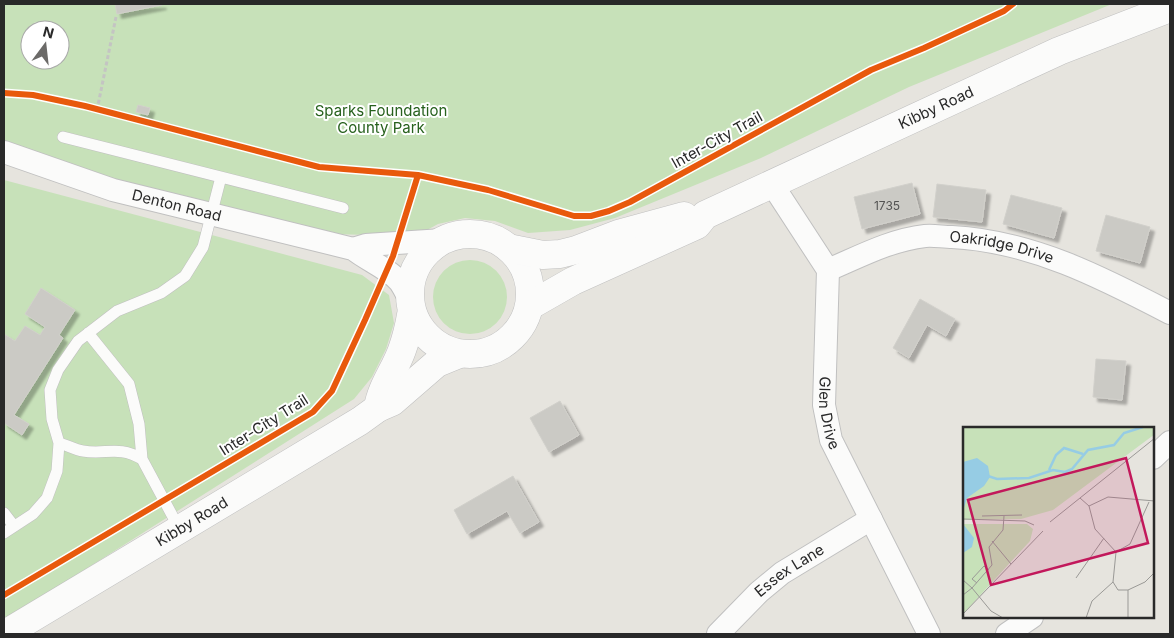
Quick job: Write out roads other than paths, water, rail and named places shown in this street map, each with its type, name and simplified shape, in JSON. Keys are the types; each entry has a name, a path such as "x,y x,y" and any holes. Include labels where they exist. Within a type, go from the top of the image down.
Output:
{"main road":[{"name":"Kibby Road","path":"531,305 573,280 697,225 705,215 1059,51 1170,8"},
{"name":"Kibby Road","path":"512,249 543,255 560,254 618,234 692,213 705,215"},
{"path":"378,408 380,394 403,348 410,307 410,284 415,270 432,247 443,240 457,235 485,234 499,240 512,249 521,260 528,274 532,289 531,305 513,335 496,348 478,354 459,354 446,350 432,341 418,327 410,307"},
{"name":"Kibby Road","path":"5,634 360,421 378,408 392,402 437,363 459,354"}],"street":[{"name":"Denton Road","path":"4,152 113,190 353,249 363,258 386,270 400,282 410,307"},
{"path":"772,184 828,270"},
{"name":"Oakridge Drive","path":"828,270 880,247 925,236 980,239 1012,246 1062,261 1104,279 1170,313"},
{"name":"Denton Road","path":"353,249 366,245 443,240"},
{"name":"Glen Drive","path":"828,270 824,405 831,440 929,634"},
{"path":"1154,457 1170,442"},
{"name":"Essex Lane","path":"718,634 759,592 782,573 871,519"},
{"path":"1007,634 1031,618"}],"lane":[{"path":"63,137 343,208"},
{"path":"4,533 33,514 47,498 57,471 59,443 52,419 50,390 58,370 78,341 117,311 161,293 185,276 203,247 221,177"},
{"path":"88,333 128,384 138,424 142,459 180,530"},
{"path":"59,443 83,451 111,450 132,453 142,459"},
{"path":"4,513 14,526"}],"park label":[{"name":"Sparks Foundation County Park","path":"381,120"}]}
